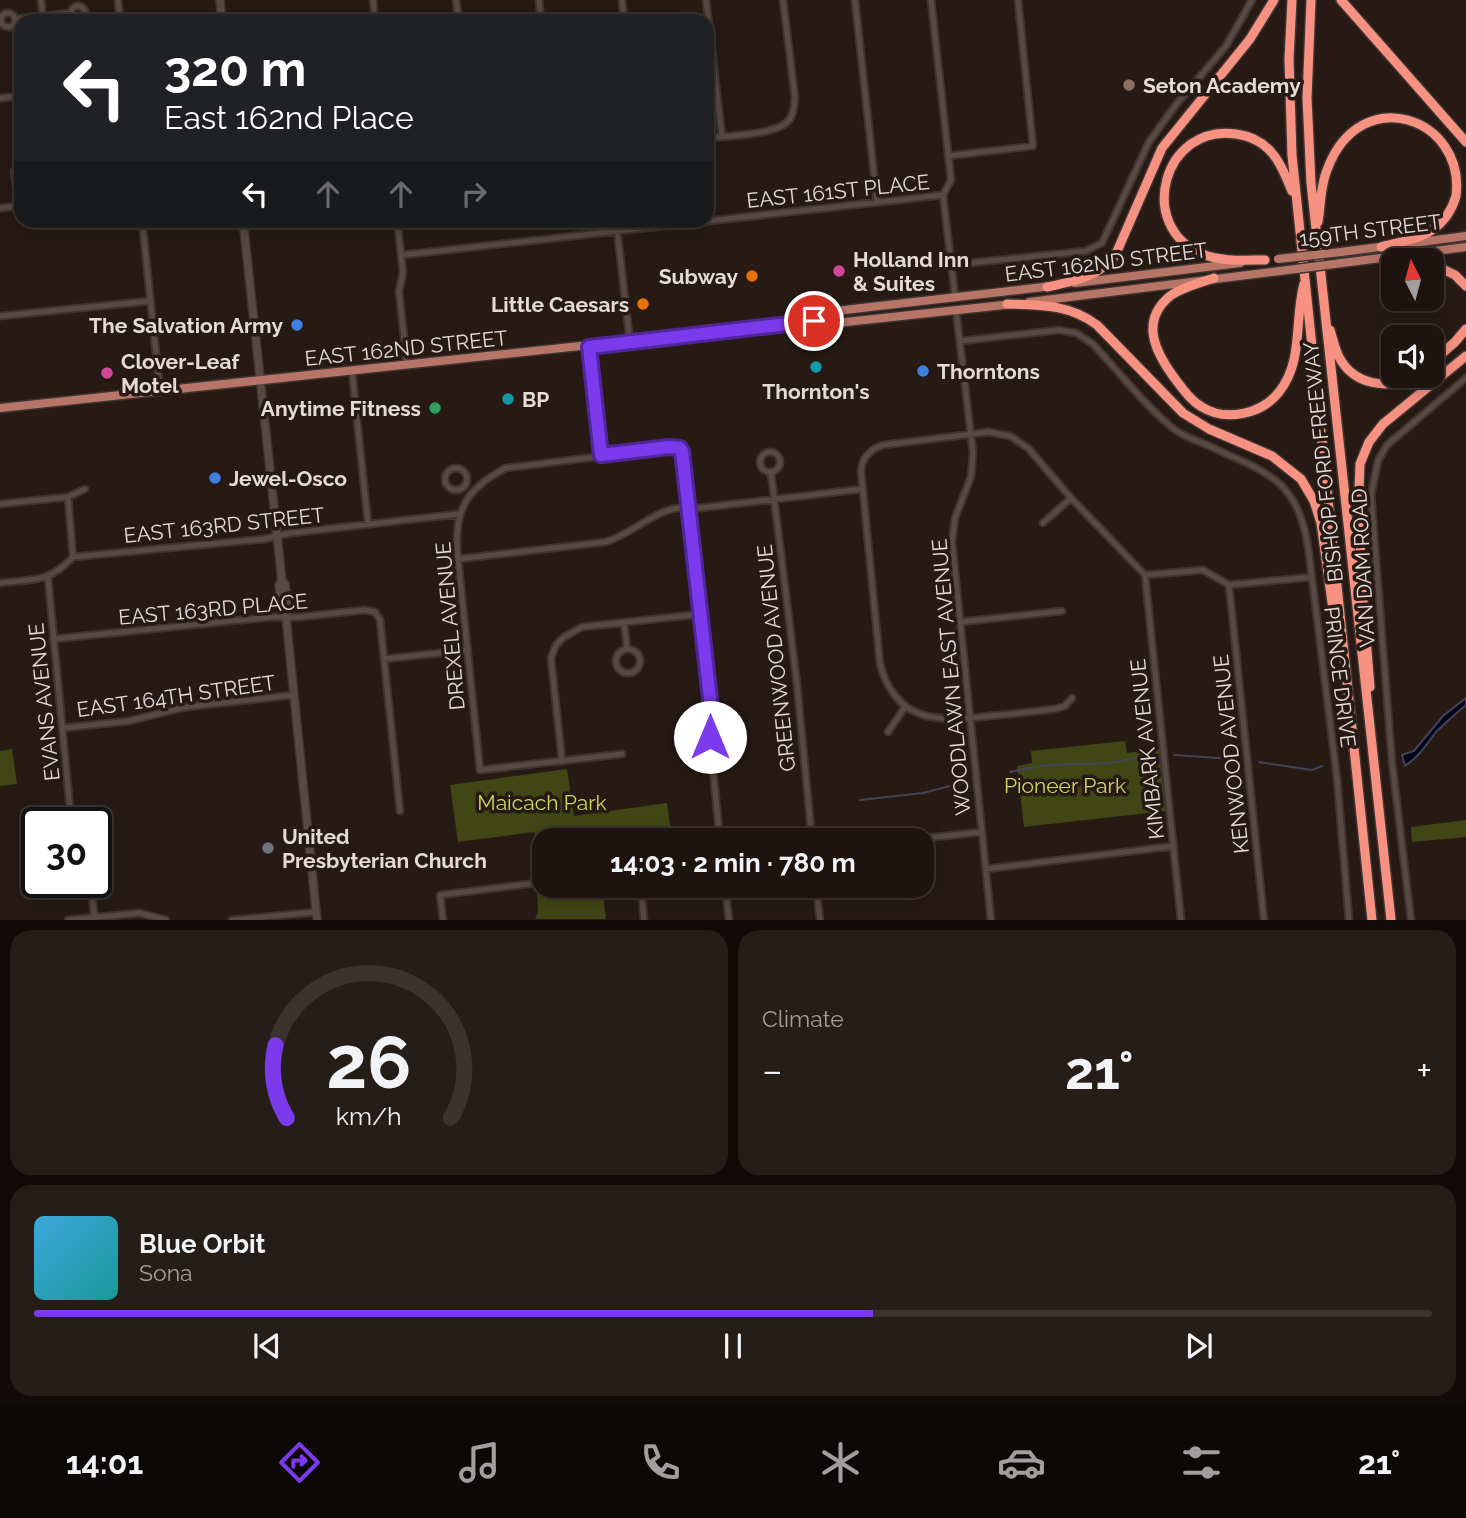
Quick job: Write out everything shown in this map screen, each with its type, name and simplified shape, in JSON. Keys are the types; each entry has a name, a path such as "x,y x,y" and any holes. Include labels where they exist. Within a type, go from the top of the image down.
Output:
{"highway":[{"path":"1047,287 1094,274 1115,256 1162,148 1250,39 1274,0"},
{"name":"BISHOP FORD FREEWAY","path":"1292,0 1289,99 1296,200 1372,919"},
{"name":"BISHOP FORD FREEWAY","path":"1311,0 1307,98 1316,238 1391,919"},
{"path":"1341,0 1466,142"},
{"path":"1316,238 1320,192 1327,168 1338,148 1364,124 1383,118 1403,117 1423,123 1443,138 1455,159 1458,190 1451,211 1431,231 1423,236 1381,247"},
{"path":"1265,260 1221,259 1199,252 1181,239 1166,212 1164,192 1170,168 1181,152 1200,139 1220,133 1242,135 1271,151 1296,200"},
{"path":"1444,270 1455,275 1466,286"},
{"path":"1214,278 1169,297 1158,311 1153,334 1158,354 1186,394 1204,409 1224,415 1258,409 1279,392 1287,380 1296,352 1300,299 1305,279"},
{"path":"1007,304 1063,307 1090,320 1183,413 1209,429 1272,456 1301,479 1314,500 1321,523 1335,630 1348,689"},
{"path":"1323,305 1338,354 1354,374 1371,383 1381,384"},
{"path":"1444,352 1466,329"},
{"path":"1369,721 1370,675 1362,576 1360,464 1369,442 1383,424 1466,356"}],"main road":[{"name":"159TH STREET","path":"1278,259 1466,236"},
{"name":"159TH STREET","path":"1444,250 1466,247"},
{"name":"159TH STREET","path":"1280,271 1381,258"},
{"name":"EAST 162ND STREET","path":"814,321 827,312 1278,259"},
{"name":"EAST 162ND STREET","path":"0,408 814,321 827,324 1280,271"},
{"path":"955,296 956,310"}],"street":[{"path":"714,137 779,129 789,120 795,98 783,0"},
{"path":"855,0 877,202"},
{"path":"931,0 951,180 943,195 955,296"},
{"name":"EAST 161ST PLACE","path":"948,156 1033,146 1018,0"},
{"path":"951,265 1086,251 1102,243 1149,142 1175,106 1226,46 1252,0"},
{"path":"66,14 71,13"},
{"path":"714,68 722,136"},
{"name":"EAST 161ST PLACE","path":"714,221 943,195"},
{"path":"143,228 160,391"},
{"path":"232,919 317,916 286,617 288,607 285,584 282,581 244,228"},
{"path":"398,228 403,273 399,292 407,365"},
{"path":"617,228 630,342"},
{"name":"EAST 161ST PLACE","path":"402,256 652,228"},
{"path":"0,316 150,302"},
{"name":"WOODLAWN EAST AVENUE","path":"956,310 974,453 971,477 955,518 951,542 991,919"},
{"name":"PRINCE DRIVE","path":"960,341 1052,330 1069,331 1082,336 1178,432 1258,467 1287,490 1302,519 1312,578 1337,778 1349,919"},
{"path":"589,347 601,455"},
{"path":"352,371 368,524"},
{"name":"VAN DAM ROAD","path":"1411,919 1392,762 1372,483 1378,461 1387,445 1466,378"},
{"path":"1072,698 1065,706 1054,709 951,720 932,718 905,707 887,683 880,664 862,489 861,465 868,454 883,445 1000,432 1018,440 1144,575 1203,570 1229,585 1312,578"},
{"path":"464,487 466,473 456,468 449,470 444,480 447,487 454,490 464,487 472,492 486,479 506,468 680,448 710,699 709,730 719,828"},
{"name":"GREENWOOD AVENUE","path":"770,452 776,454 780,460 780,467 771,473 762,469 760,463 763,454 770,452"},
{"name":"GREENWOOD AVENUE","path":"771,473 797,684 811,828"},
{"path":"0,504 68,497 85,489"},
{"path":"458,559 605,542 627,534 670,510 862,489"},
{"name":"DREXEL AVENUE","path":"472,492 459,514 456,536 480,770 562,761"},
{"path":"0,583 48,578 62,569 73,557 68,497"},
{"path":"1043,523 1071,498"},
{"name":"EAST 163RD STREET","path":"73,557 264,540 277,536 459,514"},
{"name":"KIMBARK AVENUE","path":"1144,575 1181,919"},
{"name":"EVANS AVENUE","path":"48,578 70,807"},
{"name":"KENWOOD AVENUE","path":"1229,585 1265,919"},
{"name":"EAST 163RD PLACE","path":"53,639 364,610 375,612 380,620 384,659"},
{"path":"960,622 1062,611"},
{"path":"622,754 562,761 551,658 561,640 575,629 701,614"},
{"path":"624,623 627,649"},
{"path":"627,649 638,654 640,662 637,669 630,673 620,669 617,663 620,652 627,649"},
{"path":"400,811 384,659 467,650"},
{"name":"EAST 164TH STREET","path":"63,729 129,721 186,707 294,695"},
{"path":"888,732 905,707"},
{"path":"934,837 982,832"},
{"path":"986,869 1174,846"},
{"path":"443,919 440,895 532,884"},
{"path":"92,898 94,918"},
{"path":"641,898 644,919"},
{"path":"726,898 729,919"},
{"path":"818,898 820,919"},
{"path":"68,919 140,913 166,919"}],"green space":[{"name":"Pioneer Park","path":"1125,741 1127,753 1159,749 1166,811 1024,827 1017,766 1032,763 1031,751"},
{"path":"12,749 17,784 0,786 0,751"},
{"name":"Maicach Park","path":"567,769 574,816 667,803 670,828 532,828 532,832 458,842 450,785"},
{"path":"1466,820 1466,837 1412,842 1411,827"},
{"path":"537,898 603,898 606,919 535,919 538,913"}],"water":[{"path":"1466,698 1466,705 1436,732 1418,755 1405,766 1402,755 1414,751 1443,716"}],"waterway":[{"path":"1010,772 1048,765 1110,763 1151,755"},
{"path":"1174,755 1233,759"},
{"path":"1259,762 1312,770 1322,766"},
{"path":"860,800 923,793 965,782"}],"place":[{"name":"Seton Academy","path":"1129,85"},
{"name":"Holland Inn & Suites","path":"839,271"},
{"name":"Subway","path":"752,276"},
{"name":"Little Caesars","path":"643,304"},
{"name":"The Salvation Army","path":"297,325"},
{"name":"Thornton's","path":"816,367"},
{"name":"Thorntons","path":"923,371"},
{"name":"Clover-Leaf Motel","path":"107,373"},
{"name":"BP","path":"508,399"},
{"name":"Anytime Fitness","path":"435,408"},
{"name":"Jewel-Osco","path":"215,478"},
{"name":"United Presbyterian Church","path":"268,848"}],"route":[{"path":"710,737 710,699 682,451 680,448 669,447 601,455 589,347 814,321"}]}
